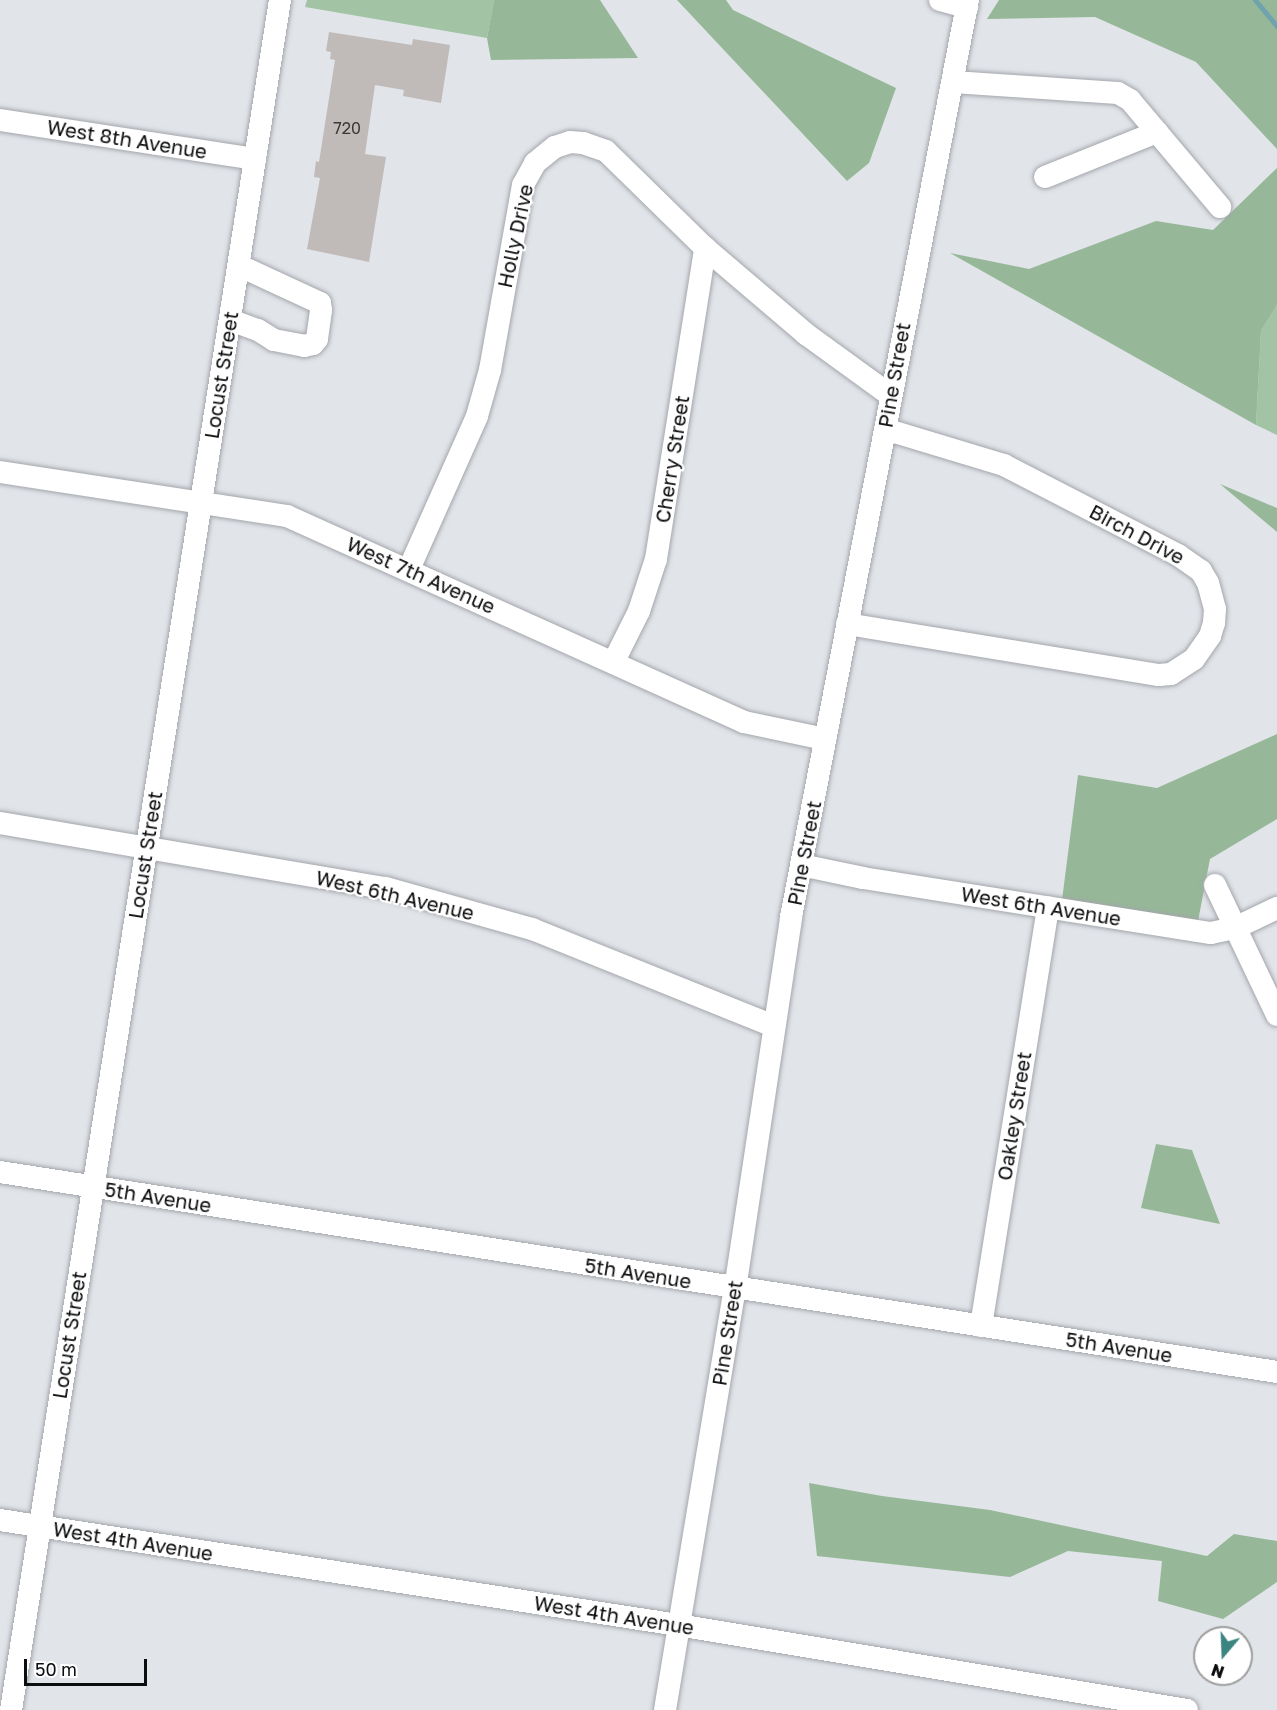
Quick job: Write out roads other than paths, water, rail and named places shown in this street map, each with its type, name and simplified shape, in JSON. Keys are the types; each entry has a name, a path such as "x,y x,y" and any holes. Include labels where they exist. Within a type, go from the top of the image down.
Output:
{"street":[{"name":"Locust Street","path":"9,1710 240,266 280,0"},
{"path":"940,0 967,3"},
{"name":"Pine Street","path":"665,1710 735,1288 773,1026 801,865 967,3"},
{"path":"953,82 1118,93 1130,100 1220,207"},
{"name":"West 8th Avenue","path":"0,120 255,159"},
{"path":"1045,177 1157,132"},
{"name":"Holly Drive","path":"409,569 477,416 490,370 519,198 527,175 543,154 555,147 570,142 583,143 606,151 705,248 806,334 890,394"},
{"name":"Cherry Street","path":"614,662 639,610 656,559 705,248"},
{"path":"230,320 258,330 274,340 304,346 313,344 316,339 320,303 240,266"},
{"name":"Birch Drive","path":"847,624 1158,675 1171,674 1194,659 1210,636 1214,623 1214,602 1208,583 1201,571 1178,555 1004,465 885,429"},
{"name":"West 7th Avenue","path":"0,472 287,516 409,569 744,722 825,739"},
{"name":"West 6th Avenue","path":"0,823 386,888 532,929 773,1026"},
{"name":"West 6th Avenue","path":"801,865 863,878 1211,933 1235,928 1277,908"},
{"path":"1215,885 1277,1015"},
{"name":"Oakley Street","path":"981,1326 1048,907"},
{"name":"5th Avenue","path":"0,1172 1277,1372"},
{"name":"West 4th Avenue","path":"0,1520 678,1625 1187,1710"},
{"path":"0,1709 9,1710"}],"waterway":[{"path":"1255,0 1277,26"}]}
